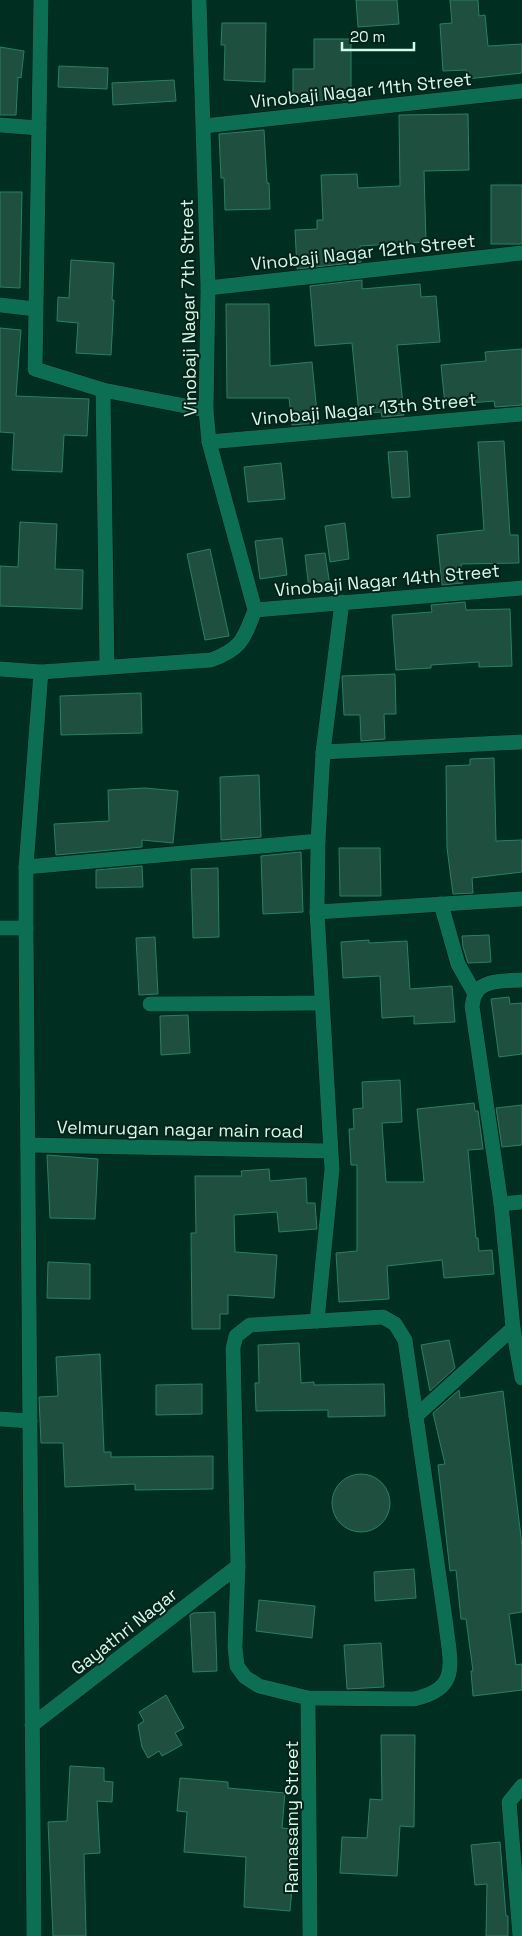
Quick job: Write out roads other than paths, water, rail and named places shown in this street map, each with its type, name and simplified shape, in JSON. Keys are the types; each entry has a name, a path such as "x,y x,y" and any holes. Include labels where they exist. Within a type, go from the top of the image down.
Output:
{"street":[{"path":"40,0 34,369 103,390 206,410"},
{"name":"Vinobaji Nagar 7th Street","path":"199,0 208,288 206,410 209,442 256,610"},
{"name":"Vinobaji Nagar 11th Street","path":"204,126 522,90"},
{"path":"0,125 39,128"},
{"name":"Vinobaji Nagar 12th Street","path":"208,288 522,253"},
{"path":"0,306 35,309"},
{"path":"103,390 107,667"},
{"name":"Vinobaji Nagar 13th Street","path":"209,442 522,414"},
{"name":"Vinobaji Nagar 14th Street","path":"256,610 522,588"},
{"path":"316,1321 332,1169 317,912 318,842 323,752 342,602"},
{"path":"0,668 41,672 211,660 227,654 244,640 256,610"},
{"path":"34,1936 26,867 41,672"},
{"path":"323,752 522,742"},
{"path":"26,867 318,842"},
{"path":"317,912 522,900"},
{"path":"441,904 458,964 475,994"},
{"path":"0,928 26,928"},
{"path":"522,980 495,982 480,987 475,994 472,1006 501,1204 514,1328 522,1378"},
{"path":"150,1004 322,1003"},
{"name":"Velmurugan nagar main road","path":"28,1145 330,1151"},
{"path":"501,1204 522,1202"},
{"path":"384,1317 395,1324 405,1340 416,1416 446,1625 450,1660 449,1677 441,1689 431,1696 414,1699 308,1698 259,1686 245,1677 238,1666 235,1647 238,1566 233,1348 236,1336 250,1325 384,1317"},
{"path":"416,1416 514,1328"},
{"path":"0,1419 30,1421"},
{"name":"Gayathri Nagar","path":"32,1725 238,1566"},
{"name":"Ramasamy Street","path":"308,1698 310,1936"},
{"path":"520,1936 510,1802 522,1786"}]}
